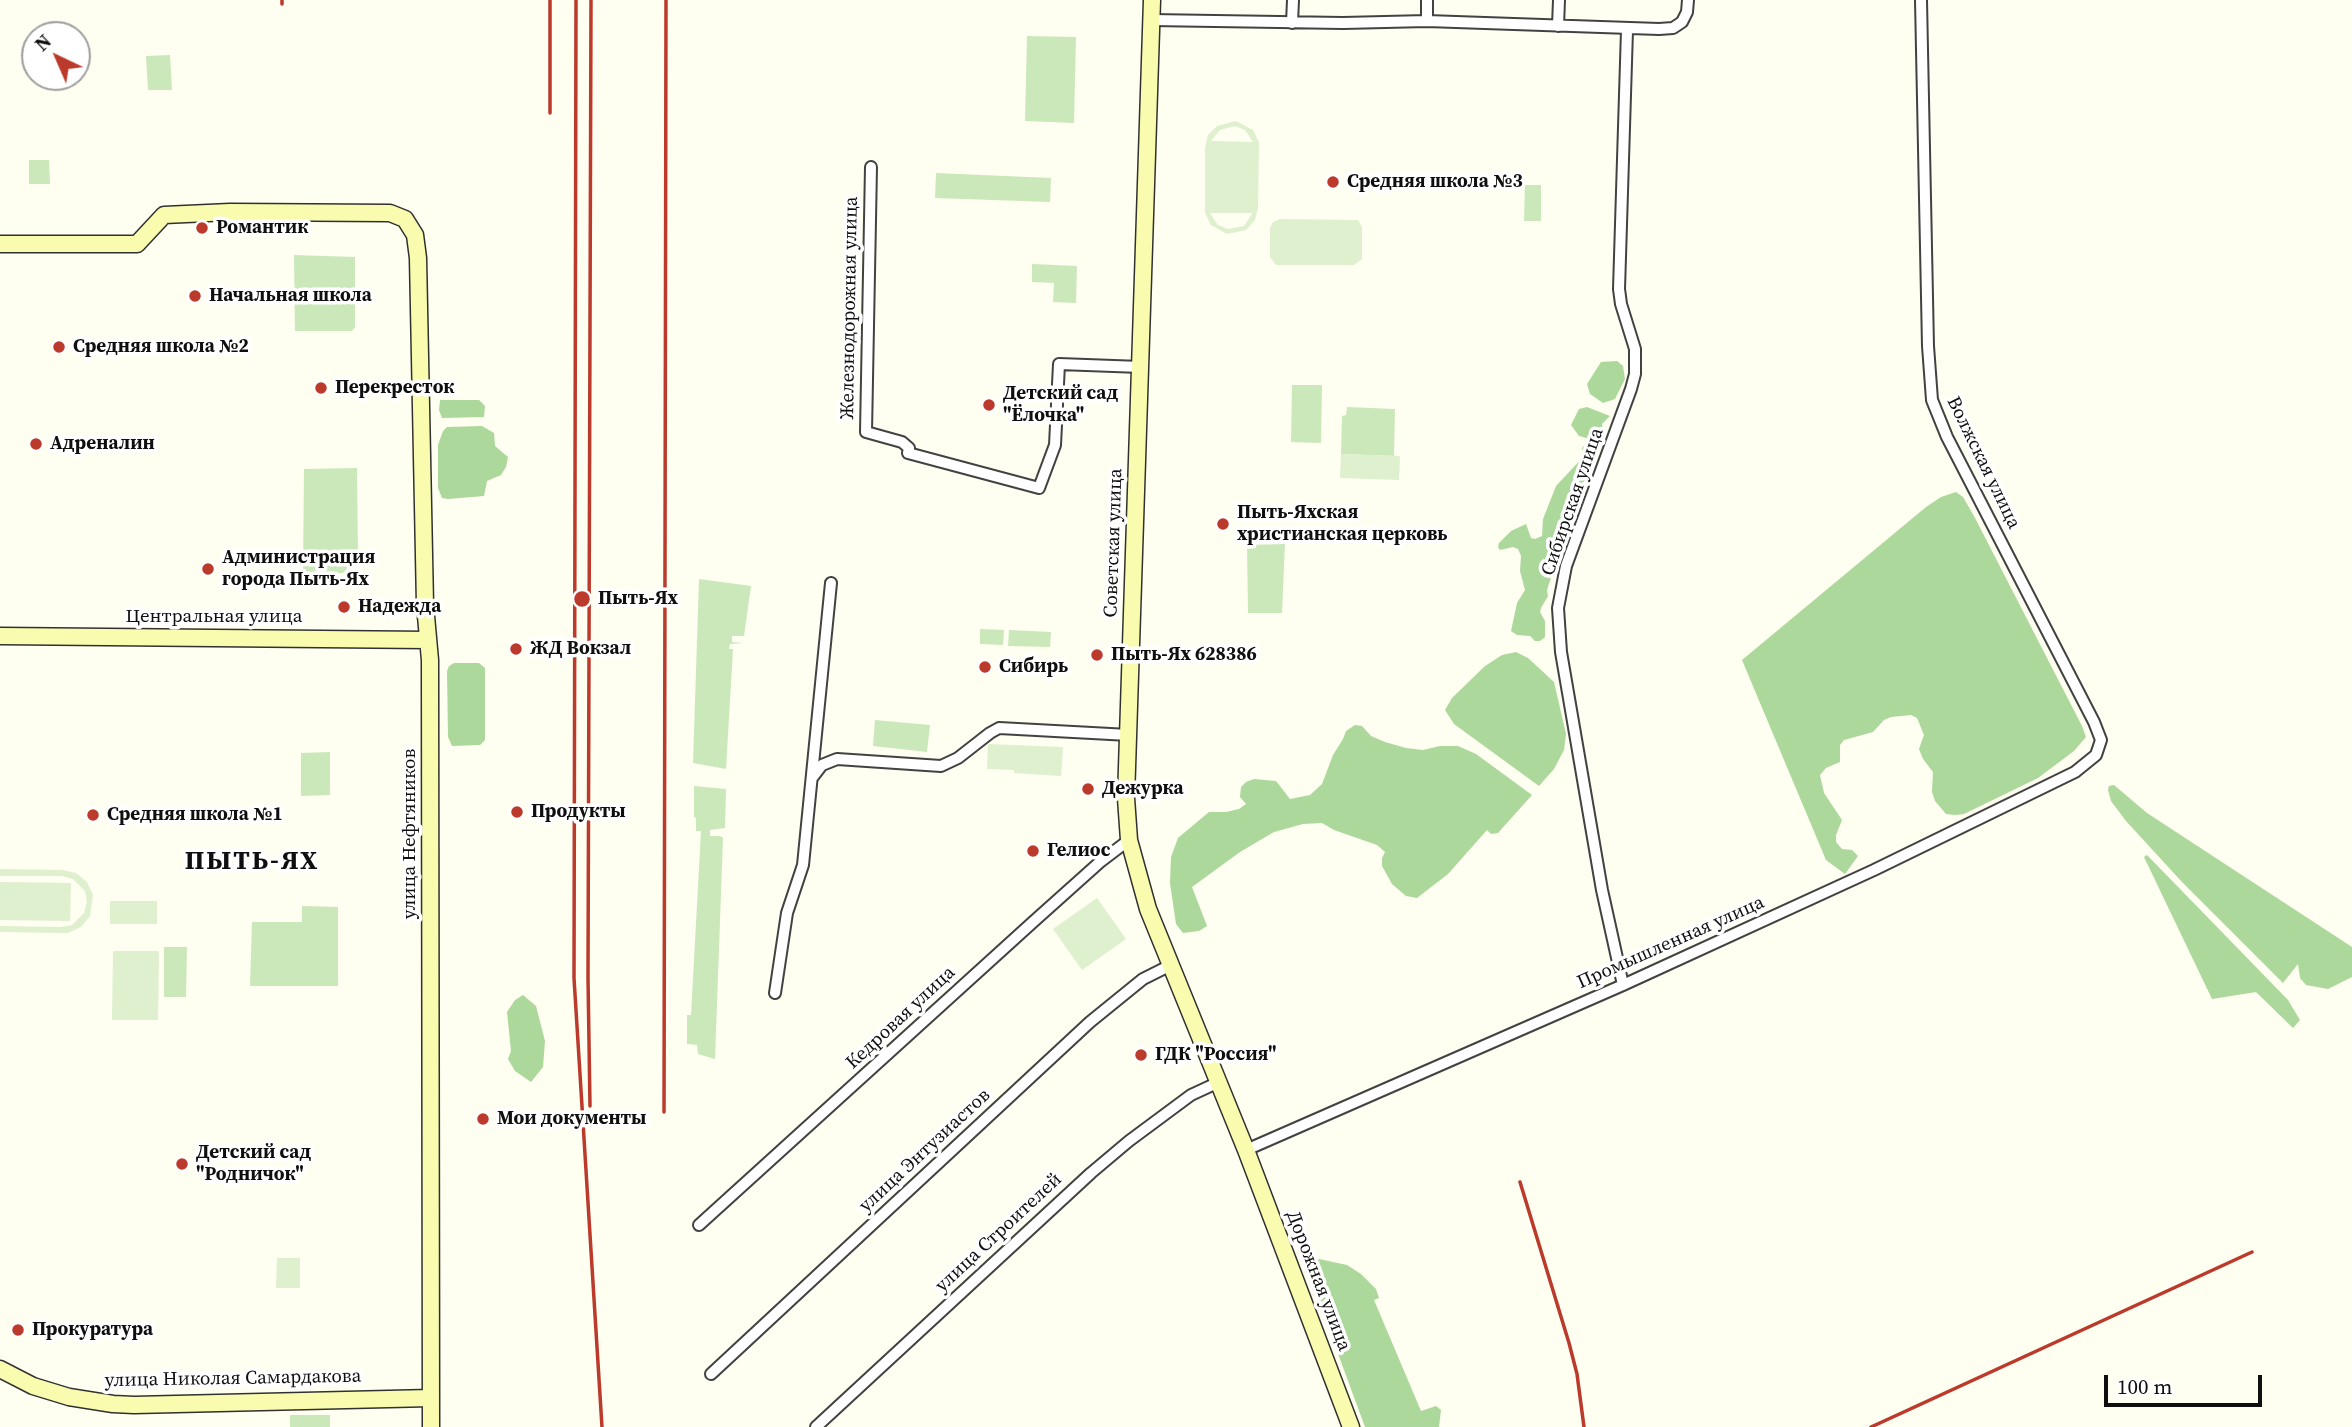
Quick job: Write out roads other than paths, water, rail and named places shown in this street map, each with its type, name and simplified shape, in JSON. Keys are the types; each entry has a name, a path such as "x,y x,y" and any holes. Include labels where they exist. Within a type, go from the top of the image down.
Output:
{"street":[{"name":"Советская улица","path":"1152,0 1126,798 1129,840 1141,890 1246,1150"},
{"path":"1292,23 1293,0"},
{"path":"1427,0 1427,21"},
{"path":"1558,26 1559,0"},
{"path":"1151,20 1292,23 1427,21 1627,30 1673,28 1682,22 1687,12 1688,0"},
{"name":"Волжская улица","path":"1922,0 1928,346 1932,400 1947,437 2094,722 2101,740 2099,749"},
{"name":"Сибирская улица","path":"1623,985 1602,890 1561,652 1559,608 1566,566 1632,388 1635,373 1635,349 1619,289 1627,30"},
{"name":"Железнодорожная улица","path":"871,167 866,432 902,442 909,449 908,453 1039,488 1055,445 1059,364 1141,367"},
{"name":"улица Нефтяников","path":"0,244 137,244 164,215 298,211 390,213 405,219 417,241 432,892 429,1119 432,1427"},
{"path":"775,993 788,907 803,865 831,583"},
{"name":"Центральная улица","path":"0,636 428,640"},
{"path":"811,780 822,765 837,759 941,766 958,758 999,728 1129,735"},
{"name":"Промышленная улица","path":"1246,1150 1623,985 1874,870 2075,772 2092,760 2099,749"},
{"name":"Кедровая улица","path":"699,1226 1032,922 1129,840"},
{"name":"улица Энтузиастов","path":"711,1374 1090,1022 1143,979 1171,965"},
{"name":"улица Строителей","path":"816,1427 1091,1173 1191,1095 1219,1082"},
{"name":"Дорожная улица","path":"1246,1150 1352,1427"},
{"name":"улица Николая Самардакова","path":"0,1369 33,1386 69,1397 113,1404 431,1398"}],"railway":[{"path":"550,0 550,113"},
{"path":"576,0 574,978 602,1427"},
{"path":"590,1106 588,978 591,0"},
{"path":"664,1112 666,0"},
{"path":"1520,1182 1569,1343 1577,1374 1584,1427"},
{"path":"1871,1427 2252,1252"}],"place":[{"name":"Средняя школа №3","path":"1333,182"},
{"name":"Романтик","path":"202,228"},
{"name":"Начальная школа","path":"195,296"},
{"name":"Средняя школа №2","path":"59,347"},
{"name":"Перекресток","path":"321,388"},
{"name":"Детский сад \"Ёлочка\"","path":"989,405"},
{"name":"Адреналин","path":"36,444"},
{"name":"Пыть-Яхская христианская церковь","path":"1223,524"},
{"name":"Администрация города Пыть-Ях","path":"208,569"},
{"name":"Пыть-Ях","path":"582,599"},
{"name":"Надежда","path":"344,607"},
{"name":"ЖД Вокзал","path":"516,649"},
{"name":"Пыть-Ях 628386","path":"1097,655"},
{"name":"Сибирь","path":"985,667"},
{"name":"Дежурка","path":"1088,789"},
{"name":"Продукты","path":"517,812"},
{"name":"Средняя школа №1","path":"93,815"},
{"name":"Гелиос","path":"1033,851"},
{"name":"ГДК \"Россия\"","path":"1141,1055"},
{"name":"Мои документы","path":"483,1119"},
{"name":"Детский сад \"Родничок\"","path":"182,1164"},
{"name":"Прокуратура","path":"18,1330"}],"district":[{"name":"ПЫТЬ-ЯХ","path":"252,862"}]}
